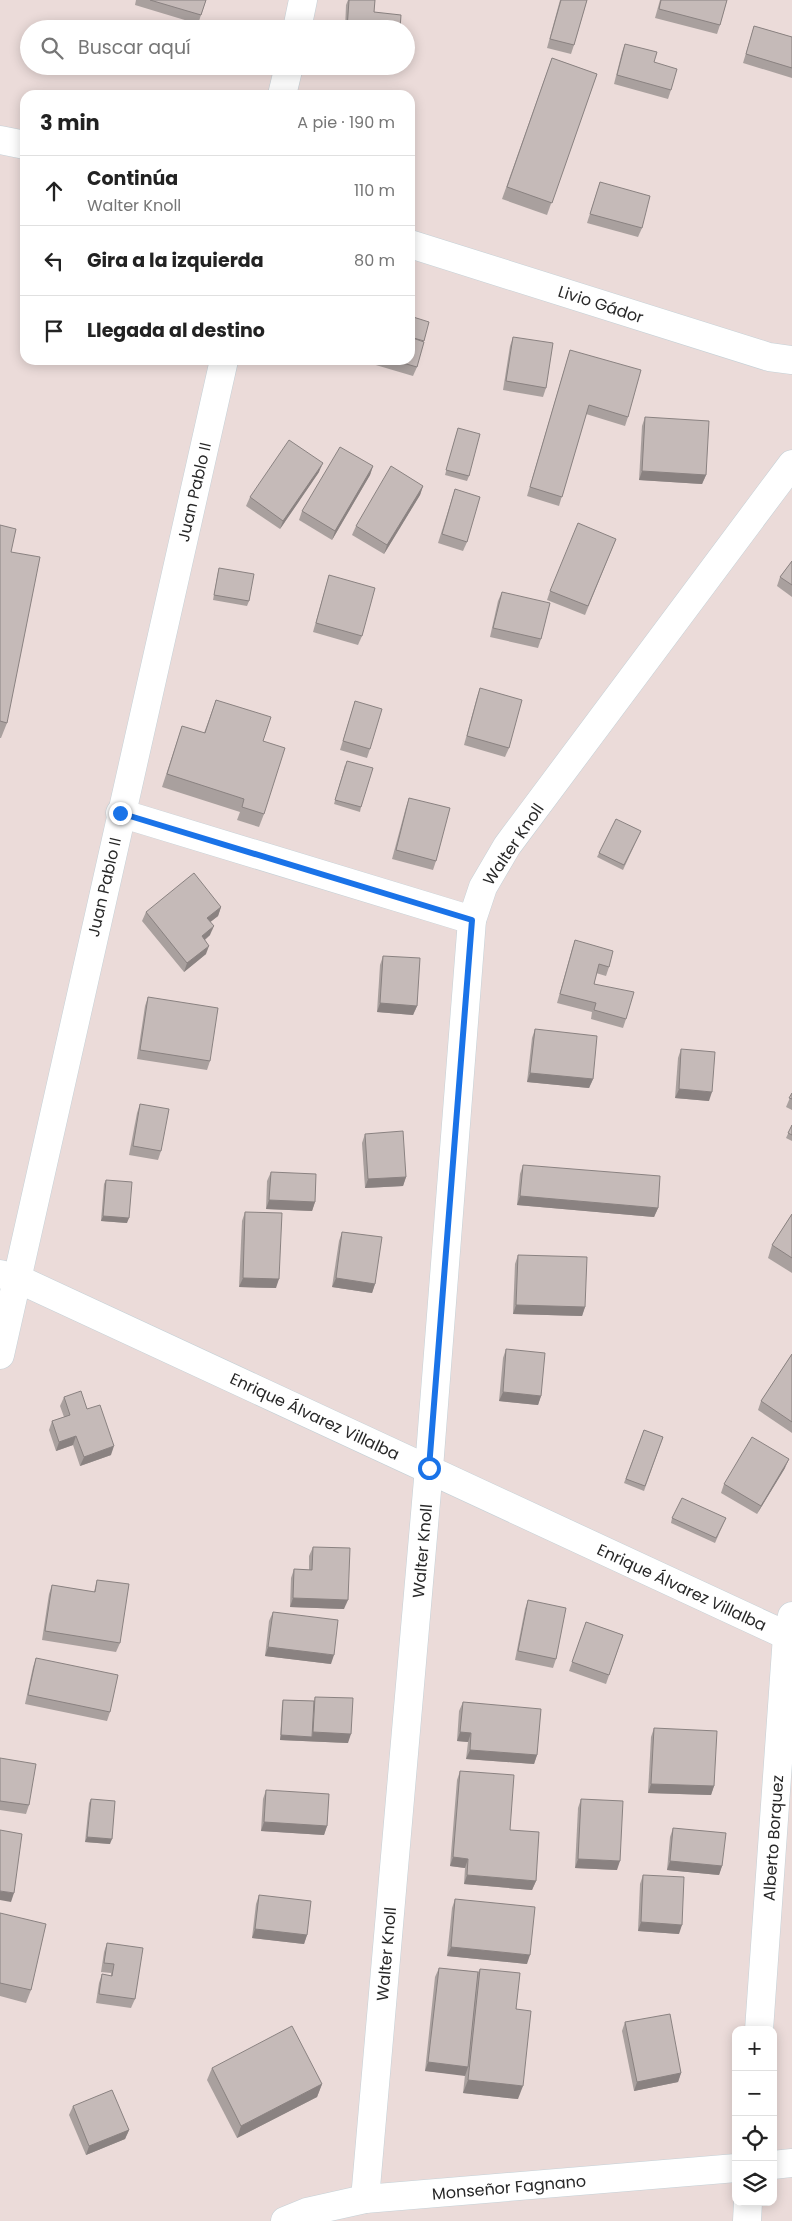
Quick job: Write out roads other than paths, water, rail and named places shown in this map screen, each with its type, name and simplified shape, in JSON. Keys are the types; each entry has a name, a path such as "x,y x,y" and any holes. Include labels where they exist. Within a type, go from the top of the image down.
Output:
{"street":[{"path":"299,20 303,0"},
{"path":"283,90 287,75"},
{"path":"0,140 20,144"},
{"name":"Livio Gádor","path":"415,246 769,357 792,360"},
{"name":"Juan Pablo II","path":"0,1355 8,1276 120,813 223,365"},
{"name":"Walter Knoll","path":"365,2199 429,1468 472,920 483,888 507,846 792,464"},
{"path":"120,813 472,920"},
{"name":"Enrique Álvarez Villalba","path":"8,1276 790,1630"},
{"name":"Alberto Borquez","path":"759,2026 790,1630"},
{"path":"777,2165 792,2163"},
{"name":"Monseñor Fagnano","path":"285,2221 307,2212 365,2199 732,2168"},
{"path":"747,2221 748,2206"}]}
